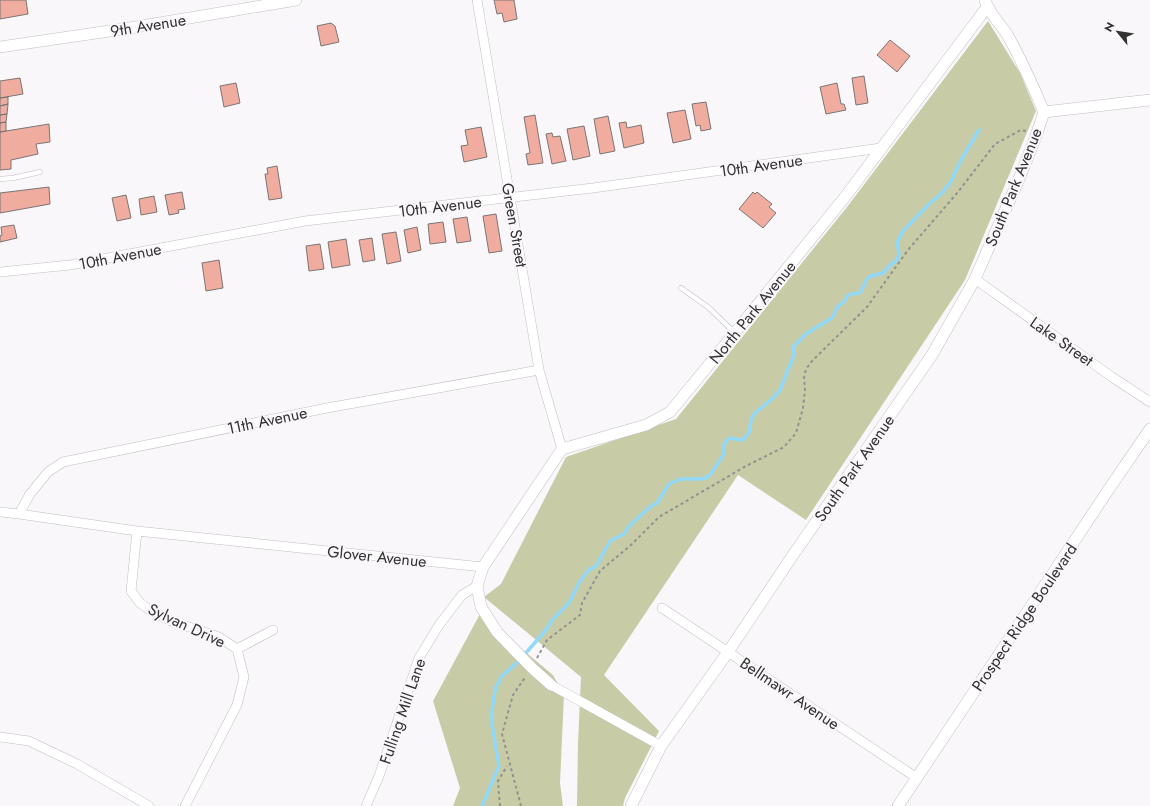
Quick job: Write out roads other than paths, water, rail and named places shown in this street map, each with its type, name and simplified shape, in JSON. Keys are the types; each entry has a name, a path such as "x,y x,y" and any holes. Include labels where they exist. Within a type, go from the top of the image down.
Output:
{"street":[{"name":"9th Avenue","path":"0,47 130,28 296,0"},
{"name":"Green Street","path":"477,0 539,370 562,448"},
{"path":"986,3 1007,34 1024,65 1044,112 1150,100"},
{"name":"North Park Avenue","path":"562,448 646,425 670,412 845,197 986,3"},
{"name":"South Park Avenue","path":"631,806 661,746 728,652 793,555 932,355 975,279 1019,179 1044,112"},
{"name":"10th Avenue","path":"0,272 70,265 305,221 593,188 881,148"},
{"name":"Lake Street","path":"975,279 1112,377 1150,402"},
{"name":"11th Avenue","path":"19,514 30,494 48,472 63,462 327,408 539,370"},
{"name":"Prospect Ridge Boulevard","path":"898,806 1150,429"},
{"path":"562,448 483,567 477,586 481,607 497,632 529,666 551,685 661,746"},
{"name":"Glover Avenue","path":"0,512 137,531 483,567"},
{"name":"Sylvan Drive","path":"137,531 131,590 140,602 150,610 171,621 220,637 237,649 244,677 237,705 185,806"},
{"name":"Fulling Mill Lane","path":"366,806 379,776 419,658 438,625 462,595 477,586"},
{"name":"Bellmawr Avenue","path":"662,608 917,778"},
{"name":"Sylvan Drive","path":"237,649 273,630"},
{"path":"0,737 29,741 36,744 77,764 149,806"}],"lane":[{"path":"0,179 13,178 40,172"},
{"path":"681,288 708,307 735,333"}],"waterway":[{"path":"482,806 499,766 492,725 492,711 496,687 502,676 519,661 545,631 553,619 566,606 580,581 589,570 596,566 610,541 624,534 630,525 651,506 657,503 669,484 681,479 706,478 710,475 722,457 724,453 724,445 727,440 730,438 741,440 744,439 749,432 751,420 754,414 780,390 793,357 794,346 807,333 832,318 838,306 844,302 847,296 859,293 869,277 883,273 897,260 899,254 897,242 903,231 943,192 951,181 961,160 979,130"}]}
